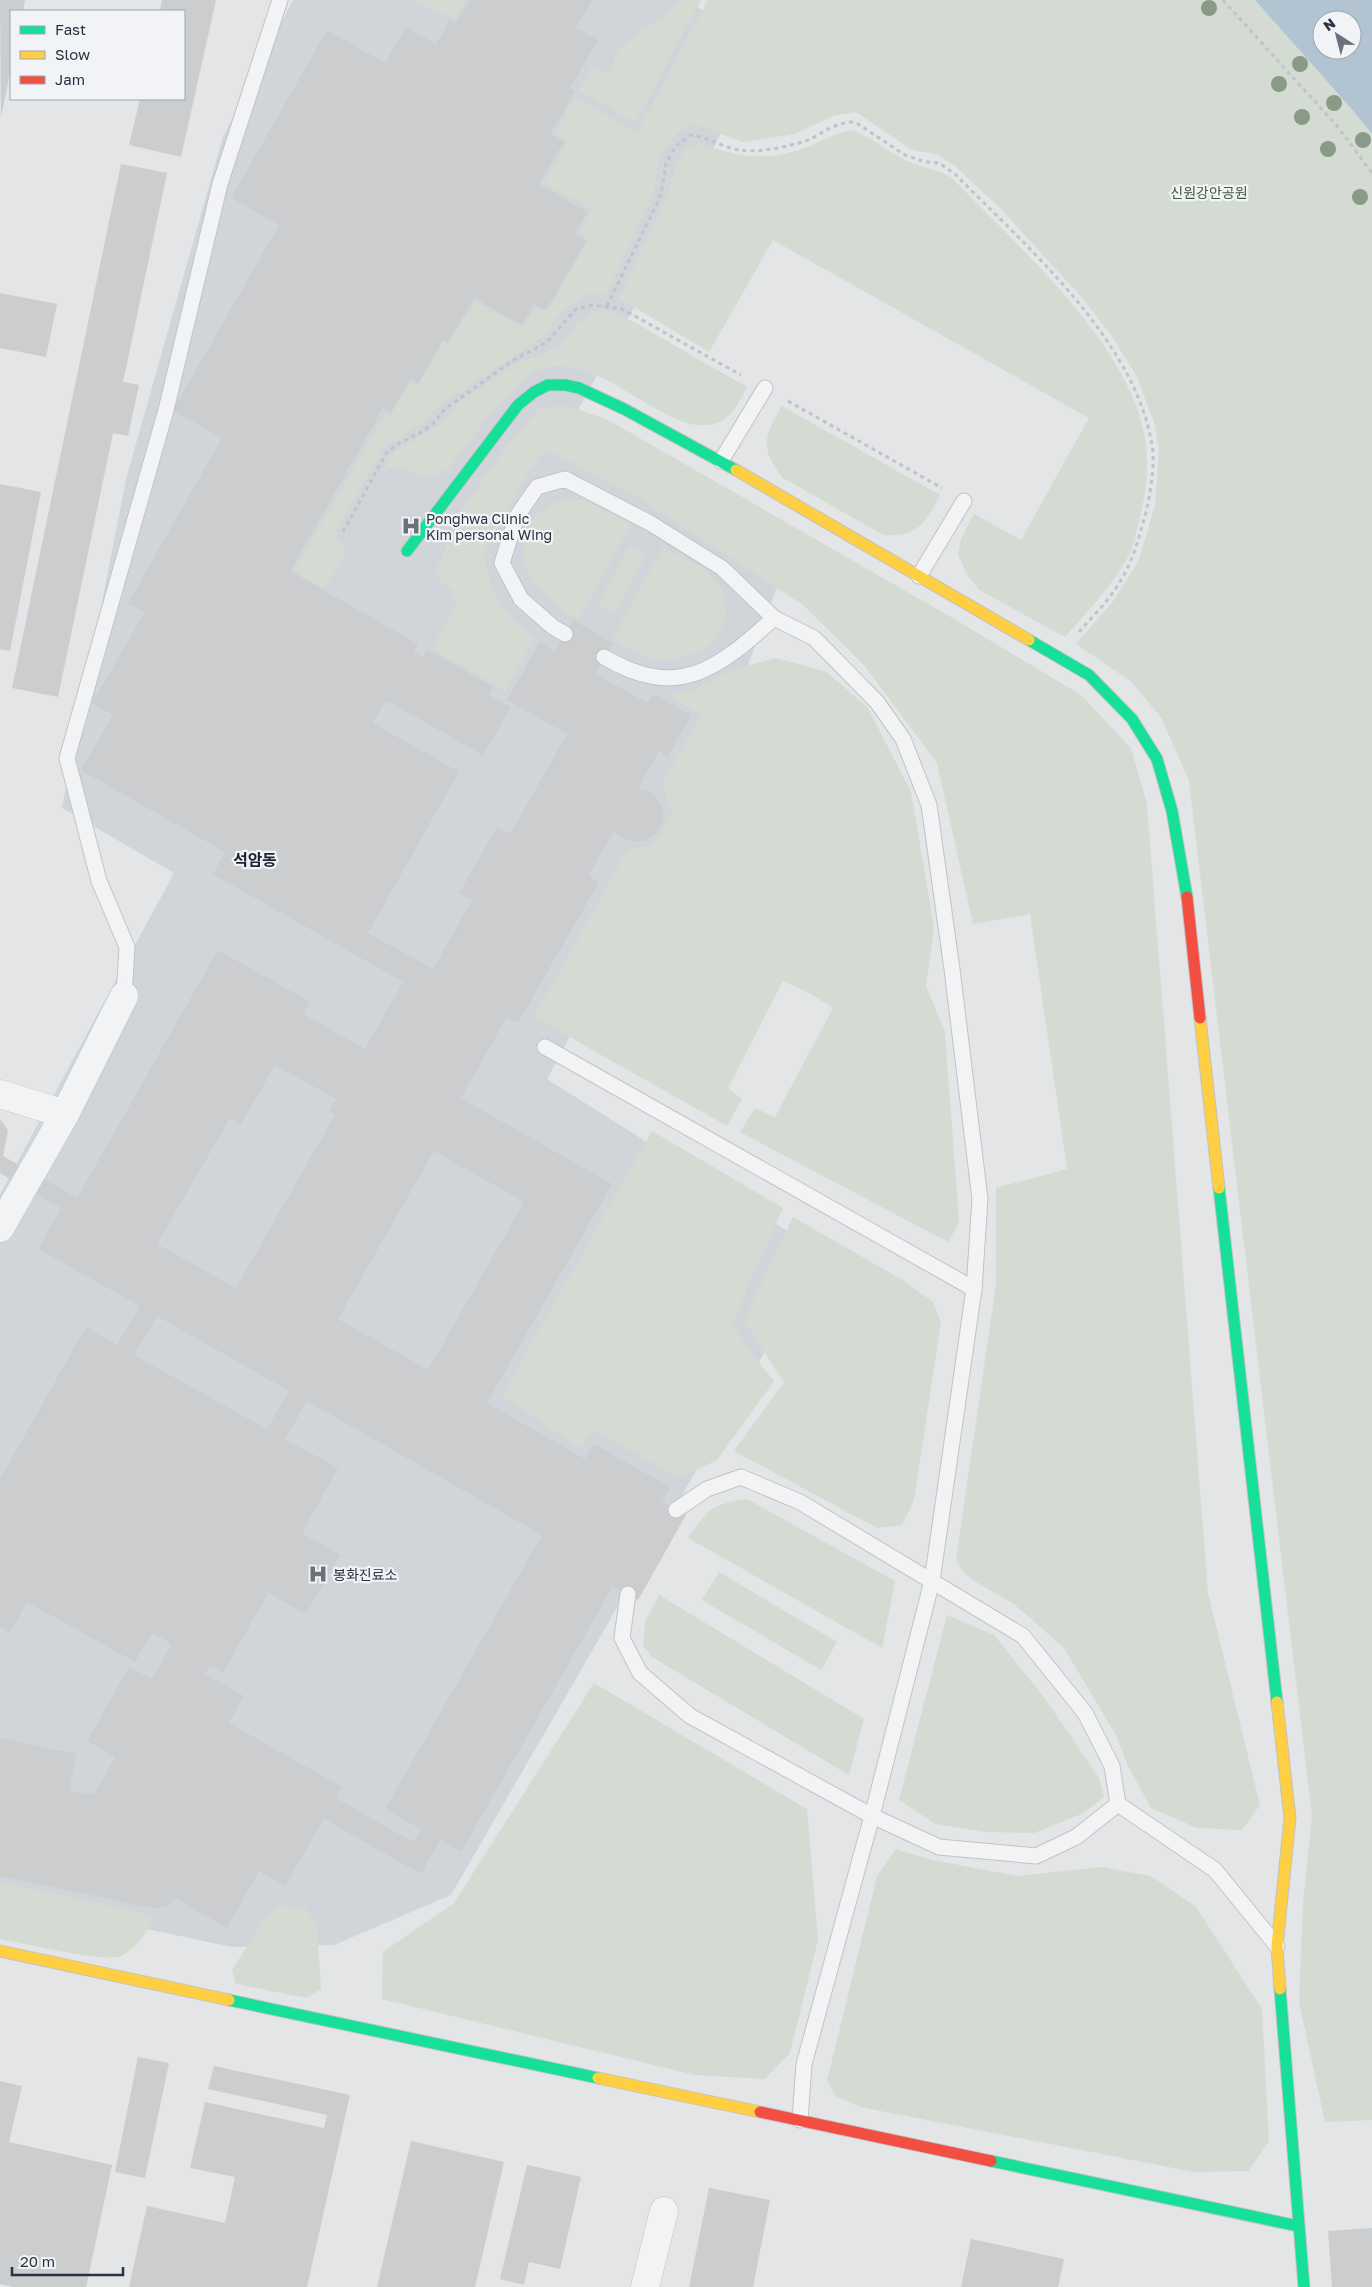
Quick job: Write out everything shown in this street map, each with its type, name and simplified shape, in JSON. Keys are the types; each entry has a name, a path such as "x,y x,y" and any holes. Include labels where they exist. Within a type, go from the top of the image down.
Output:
{"street":[{"path":"407,551 518,405 536,389 553,384 575,387 597,395 721,461 1089,675 1132,719 1157,759 1172,811 1185,882 1290,1818 1277,1946 1304,2287"},
{"path":"0,1228 65,1114 124,996"},
{"path":"0,1094 65,1114"},
{"path":"0,1951 1298,2226"},
{"path":"645,2287 664,2211"}],"lane":[{"path":"124,996 127,947 99,881 67,758 166,410 220,184 280,0"},
{"path":"721,461 765,388"},
{"path":"565,634 553,627 520,600 502,563 517,516 537,487 565,479 650,523 722,568 774,618 814,638 877,702 903,739 929,805 952,969 980,1199 974,1289 932,1581 872,1816 804,2064 800,2120"},
{"path":"919,576 964,501"},
{"path":"604,657 619,666 658,679 693,675 735,653 774,618"},
{"path":"545,1047 974,1289"},
{"path":"676,1510 707,1489 741,1477 800,1502 1023,1636 1085,1713 1112,1766 1118,1804 1215,1870 1277,1946"},
{"path":"628,1594 622,1638 640,1673 690,1716 872,1816 939,1847 1036,1856 1076,1837 1118,1804"}],"path":[{"path":"1223,0 1336,126 1372,173"},
{"path":"607,306 661,195 666,163 676,146 691,136 708,138 727,147 746,151 768,150 802,143 834,124 855,122 905,155 925,162 939,163 955,174 1079,303 1104,336 1130,377 1153,446 1150,500 1134,557 1112,594 1056,656"}],"shaded area":[{"path":"293,0 684,0 720,19 739,97 639,298 561,441 783,572 697,800 547,1079 822,1253 451,1895 334,1945 232,1947 0,1898 0,1194 174,873 62,808 126,479 223,137"}],"green space":[{"path":"416,0 466,0 455,18 445,13 443,16"},
{"path":"681,0 701,0 635,123 579,90 592,65 609,74 618,50 639,31 666,16"},
{"name":"신원강안공원","path":"708,0 1255,0 1372,134 1372,2120 1325,2122 1299,2002 1303,1903 1312,1816 1189,781 1162,719 1132,682 1076,644 1114,600 1138,562 1155,506 1159,449 1154,422 1136,375 1109,332 1082,298 1002,210 955,166 938,155 910,149 856,112 833,116 795,134 743,142 694,124 677,133 659,158 653,195 606,295 588,294 561,312 543,336 433,410 428,419 384,447 335,533 335,539 343,545 346,553 324,588 294,571 385,414 390,416 411,382 418,386 443,343 448,345 475,302 524,328 535,307 547,312 589,240 579,233 591,209 543,183 568,141 555,133 575,97 637,133"},
{"path":"852,130 907,161 952,178 1035,262 1090,326 1113,360 1131,394 1143,428 1147,463 1144,498 1135,539 1128,557 1114,579 1065,637 979,590 968,576 958,555 961,539 974,514 1021,540 1089,418 773,240 709,352 619,298 667,197 676,165 686,149 699,143 727,152 751,156 776,155 805,148 833,135"},
{"path":"605,310 634,322 747,387 733,411 719,422 699,425 677,419 605,379 580,369 556,366 532,373 511,390 449,468 437,475 426,477 395,467 383,471 390,457 402,447 437,427 461,401 514,365 560,347 576,324 592,312"},
{"path":"568,406 608,420 951,617 1081,695 1131,748 1147,804 1208,1593 1260,1805 1242,1830 1197,1828 1151,1808 1128,1766 1116,1735 1064,1648 1014,1604 971,1579 961,1569 956,1559 996,1285 996,1188 1067,1169 1030,914 973,924 937,763 864,665 803,605 639,498 546,449 531,467 483,555 500,603 534,639 505,691 432,648 457,604 449,599 453,591 434,575 465,505 511,441 540,408"},
{"path":"782,406 940,495 925,520 913,531 905,534 883,535 783,478 767,450 768,434"},
{"path":"570,500 585,500 631,524 578,620 565,612 541,591 532,579 526,566 523,552 525,537 532,522 540,513 553,504"},
{"path":"630,546 646,555 615,613 598,604"},
{"path":"663,547 707,572 718,585 725,603 723,624 714,641 700,651 671,659 645,657 613,638"},
{"path":"776,658 827,672 868,708 911,792 934,928 926,986 945,1032 959,1223 948,1242 740,1132 755,1108 775,1117 833,1008 811,994 783,981 728,1088 742,1099 727,1126 534,1017 628,849 652,845 665,828 672,811 662,785 700,716 668,694 694,690 729,671"},
{"path":"652,1131 783,1208 732,1323 747,1348 774,1381 717,1460 679,1478 593,1430 580,1448 502,1395"},
{"path":"793,1217 904,1281 933,1302 941,1322 914,1500 902,1525 877,1528 734,1451 784,1382 744,1321"},
{"path":"747,1499 895,1581 882,1648 688,1538 706,1514 718,1506"},
{"path":"719,1572 837,1642 821,1670 702,1600"},
{"path":"659,1595 864,1719 849,1775 652,1657 643,1645 645,1622"},
{"path":"947,1615 994,1635 1046,1700 1099,1778 1104,1797 1084,1813 1034,1833 985,1832 935,1824 899,1800"},
{"path":"594,1683 807,1809 818,1940 790,2053 765,2079 695,2075 382,1999 383,1952 454,1903"},
{"path":"896,1849 928,1859 1017,1876 1102,1867 1151,1876 1196,1907 1262,2009 1269,2141 1248,2171 1194,2172 860,2107 836,2096 827,2081 877,1876"},
{"path":"0,1882 155,1916 141,1939 127,1953 121,1956 98,1957 81,1955 0,1939"},
{"path":"284,1905 305,1908 317,1925 321,1989 306,1998 236,1984 232,1970 266,1916"}],"water":[{"path":"1255,0 1372,0 1372,134 1356,114"}],"building":[{"path":"0,0 25,0 23,10 10,10 10,73 1,118"},
{"path":"162,0 216,0 181,157 129,145 140,100 185,100 185,10 160,10"},
{"path":"470,0 592,0 576,28 598,40 570,88 575,92 550,134 564,141 539,184 587,212 574,234 586,241 546,310 534,304 522,325 474,298 448,342 443,340 418,383 410,379 391,412 383,408 290,571 418,644 414,652 423,657 427,649 493,687 489,695 511,707 483,755 386,700 373,723 459,772 368,933 433,969 472,900 459,893 497,827 510,834 567,734 507,700 540,642 555,651 573,620 613,643 595,674 648,703 654,694 691,715 668,756 659,751 638,789 649,791 658,799 663,811 662,823 656,833 646,840 634,842 622,838 614,831 588,876 599,882 518,1023 507,1017 461,1098 612,1184 487,1403 585,1459 594,1444 670,1487 662,1502 686,1515 638,1600 613,1586 461,1852 440,1840 421,1874 324,1819 285,1886 259,1871 227,1928 175,1898 166,1907 153,1908 0,1876 0,1738 76,1754 69,1790 94,1795 115,1757 87,1741 129,1667 152,1679 172,1644 152,1633 135,1662 27,1602 10,1633 0,1627 0,1479 86,1327 117,1345 140,1306 38,1249 61,1208 0,1173 0,1119 8,1130 3,1156 77,1198 218,950 310,1002 303,1014 365,1049 403,982 213,874 225,852 81,770 113,715 92,703 145,612 128,603 222,438 173,410 279,225 231,198 327,30 385,63 406,27 436,44 450,20 456,23","holes":["275,1065 336,1099 329,1111 335,1115 236,1288 157,1244 230,1118 241,1124","434,1151 524,1202 428,1370 338,1319","157,1316 289,1391 267,1429 134,1355","307,1401 542,1535 385,1809 421,1829 413,1842 336,1798 342,1787 229,1723 244,1696 205,1674 210,1665 223,1673 268,1593 306,1614 340,1555 302,1533 338,1468 285,1439"]},
{"path":"121,164 167,173 123,382 139,385 128,436 113,433 58,697 12,688"},
{"path":"0,293 57,304 46,357 0,348"},
{"path":"0,484 41,492 10,651 0,649"},
{"path":"138,2057 169,2063 145,2178 115,2172"},
{"path":"214,2066 350,2095 307,2287 129,2287 147,2206 225,2223 235,2177 190,2168 205,2102 324,2128 327,2115 208,2089"},
{"path":"0,2081 22,2086 9,2142 112,2165 86,2287 13,2287 0,2284"},
{"path":"411,2141 504,2162 475,2287 377,2287"},
{"path":"527,2165 581,2177 560,2269 529,2262 524,2285 500,2279"},
{"path":"709,2188 770,2200 753,2287 689,2287"},
{"path":"1372,2228 1372,2287 1332,2287 1328,2231"},
{"path":"971,2239 1064,2259 1058,2287 961,2287"}],"traffic: fast":[{"path":"407,551 518,405 534,392 548,385 565,385 579,388 624,409 736,470"},
{"path":"1029,640 1089,675 1132,719 1157,759 1172,811 1187,897"},
{"path":"1219,1188 1277,1702"},
{"path":"1280,1989 1304,2287"},
{"path":"229,2000 598,2078"},
{"path":"991,2161 1298,2226"}],"traffic: slow":[{"path":"736,470 1029,640"},
{"path":"1200,1018 1219,1188"},
{"path":"1277,1702 1290,1818 1277,1946 1280,1989"},
{"path":"0,1951 229,2000"},
{"path":"598,2078 760,2112"}],"traffic: jam":[{"path":"1187,897 1200,1018"},
{"path":"760,2112 991,2161"}],"place":[{"name":"Ponghwa Clinic Kim personal Wing","path":"411,526"},
{"name":"봉화진료소","path":"318,1574"}],"district":[{"name":"석암동","path":"255,860"}]}
